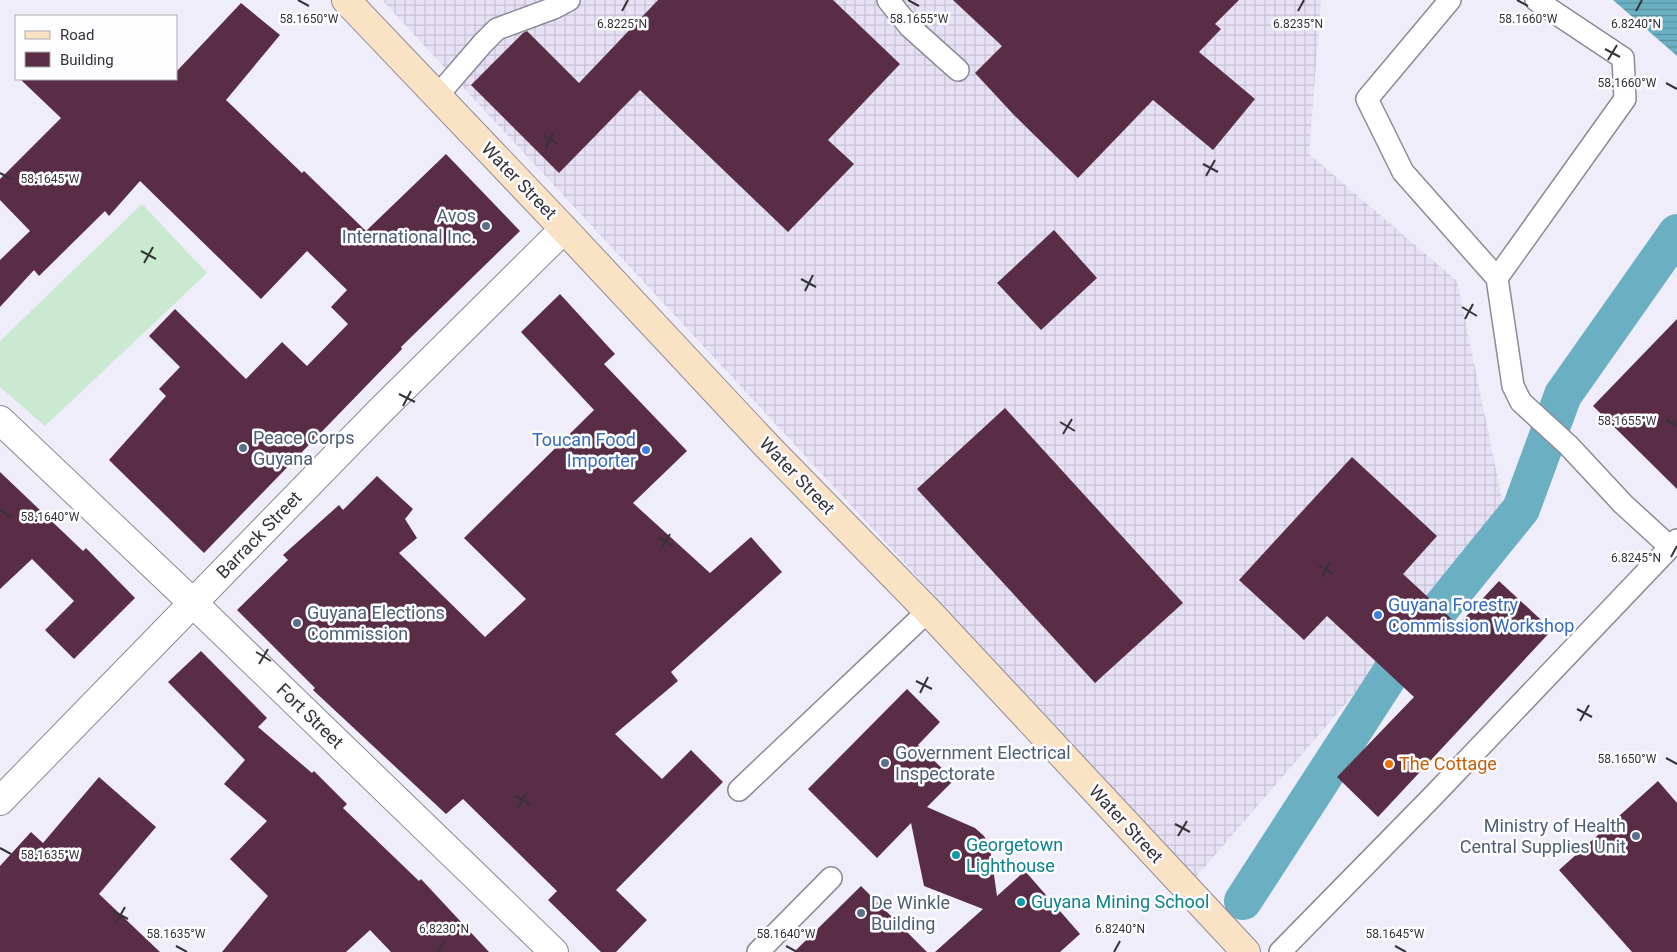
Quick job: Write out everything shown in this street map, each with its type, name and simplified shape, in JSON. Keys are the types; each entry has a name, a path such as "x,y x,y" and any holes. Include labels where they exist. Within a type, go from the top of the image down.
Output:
{"street":[{"name":"Water Street","path":"346,0 766,445 928,612 1246,952"},
{"name":"Barrack Street","path":"0,801 379,412 564,229"},
{"name":"Fort Street","path":"0,420 193,602 554,952"}],"lane":[{"path":"438,96 483,43 498,29 554,8 569,0"},
{"path":"888,0 910,27 958,70"},
{"path":"1280,952 1433,796 1673,544 1623,504 1568,445 1521,402 1513,386 1497,278 1403,172 1367,99 1450,0"},
{"path":"1497,278 1625,99 1623,58 1536,0"},
{"path":"740,790 928,612"},
{"path":"758,952 831,878"}],"shaded area":[{"path":"382,0 1321,0 1309,154 1457,281 1506,518 1196,877"}],"green space":[{"path":"142,204 207,273 45,426 0,387 0,341"}],"water":[{"path":"1613,0 1677,0 1677,56"}],"building":[{"path":"658,0 833,0 900,64 828,140 854,164 788,232 640,90 559,173 471,85 527,31 579,83"},
{"path":"953,0 1239,0 1215,24 1221,29 1199,52 1255,99 1213,150 1153,100 1078,178 1013,114 975,73 1002,46"},
{"path":"241,3 280,35 226,100 366,231 446,154 520,231 401,347 402,349 204,553 109,460 166,396 159,389 180,367 149,336 175,309 246,379 282,342 307,366 348,324 331,307 347,290 307,251 261,299 140,181 109,216 105,211 39,276 34,270 0,307 0,260 30,231 0,200 0,179 61,118 21,80 178,80 178,70"},
{"path":"1054,230 1097,278 1041,330 997,283"},
{"path":"560,294 615,354 604,364 687,451 633,503 710,573 751,537 782,572 671,672 678,681 615,734 662,779 691,750 723,782 616,890 647,920 616,952 601,952 548,900 557,891 463,799 446,814 313,690 315,688 237,610 288,560 283,555 339,505 343,510 377,476 413,509 405,519 417,538 399,553 485,637 526,599 464,538 594,410 521,332"},
{"path":"1677,319 1677,489 1593,406"},
{"path":"1005,408 1183,603 1095,683 917,489"},
{"path":"1352,457 1437,536 1403,574 1458,625 1499,581 1552,630 1378,817 1337,777 1414,697 1327,616 1304,640 1239,580"},
{"path":"0,472 83,551 86,548 135,598 74,659 45,630 74,601 32,559 0,589"},
{"path":"201,651 267,718 258,727 312,773 314,771 347,804 343,808 419,881 421,879 489,952 391,952 370,930 346,952 222,952 268,896 230,859 267,821 224,784 245,760 168,682"},
{"path":"907,689 940,722 918,745 954,780 927,807 975,828 984,836 990,847 997,896 1025,871 1080,934 1060,952 935,952 983,909 924,886 911,823 877,858 808,789"},
{"path":"99,777 156,827 99,894 160,952 0,952 0,866 31,832 43,843"},
{"name":"Ministry of Health Central Supplies Unit","path":"1658,781 1677,803 1677,952 1632,952 1559,870"},
{"name":"De Winkle Building","path":"861,886 927,952 794,952"}],"waterway":[{"path":"1243,901 1401,657 1521,509 1563,395 1677,233"}],"place":[{"name":"Avos International Inc.","path":"486,226"},
{"name":"Peace Corps Guyana","path":"243,448"},
{"name":"Toucan Food Importer","path":"646,450"},
{"name":"Guyana Forestry Commission Workshop","path":"1378,615"},
{"name":"Guyana Elections Commission","path":"297,623"},
{"name":"Government Electrical Inspectorate","path":"885,763"},
{"name":"The Cottage","path":"1389,764"},
{"name":"Ministry of Health Central Supplies Unit","path":"1636,836"},
{"name":"Georgetown Lighthouse","path":"956,855"},
{"name":"Guyana Mining School","path":"1021,902"},
{"name":"De Winkle Building","path":"861,913"}]}
